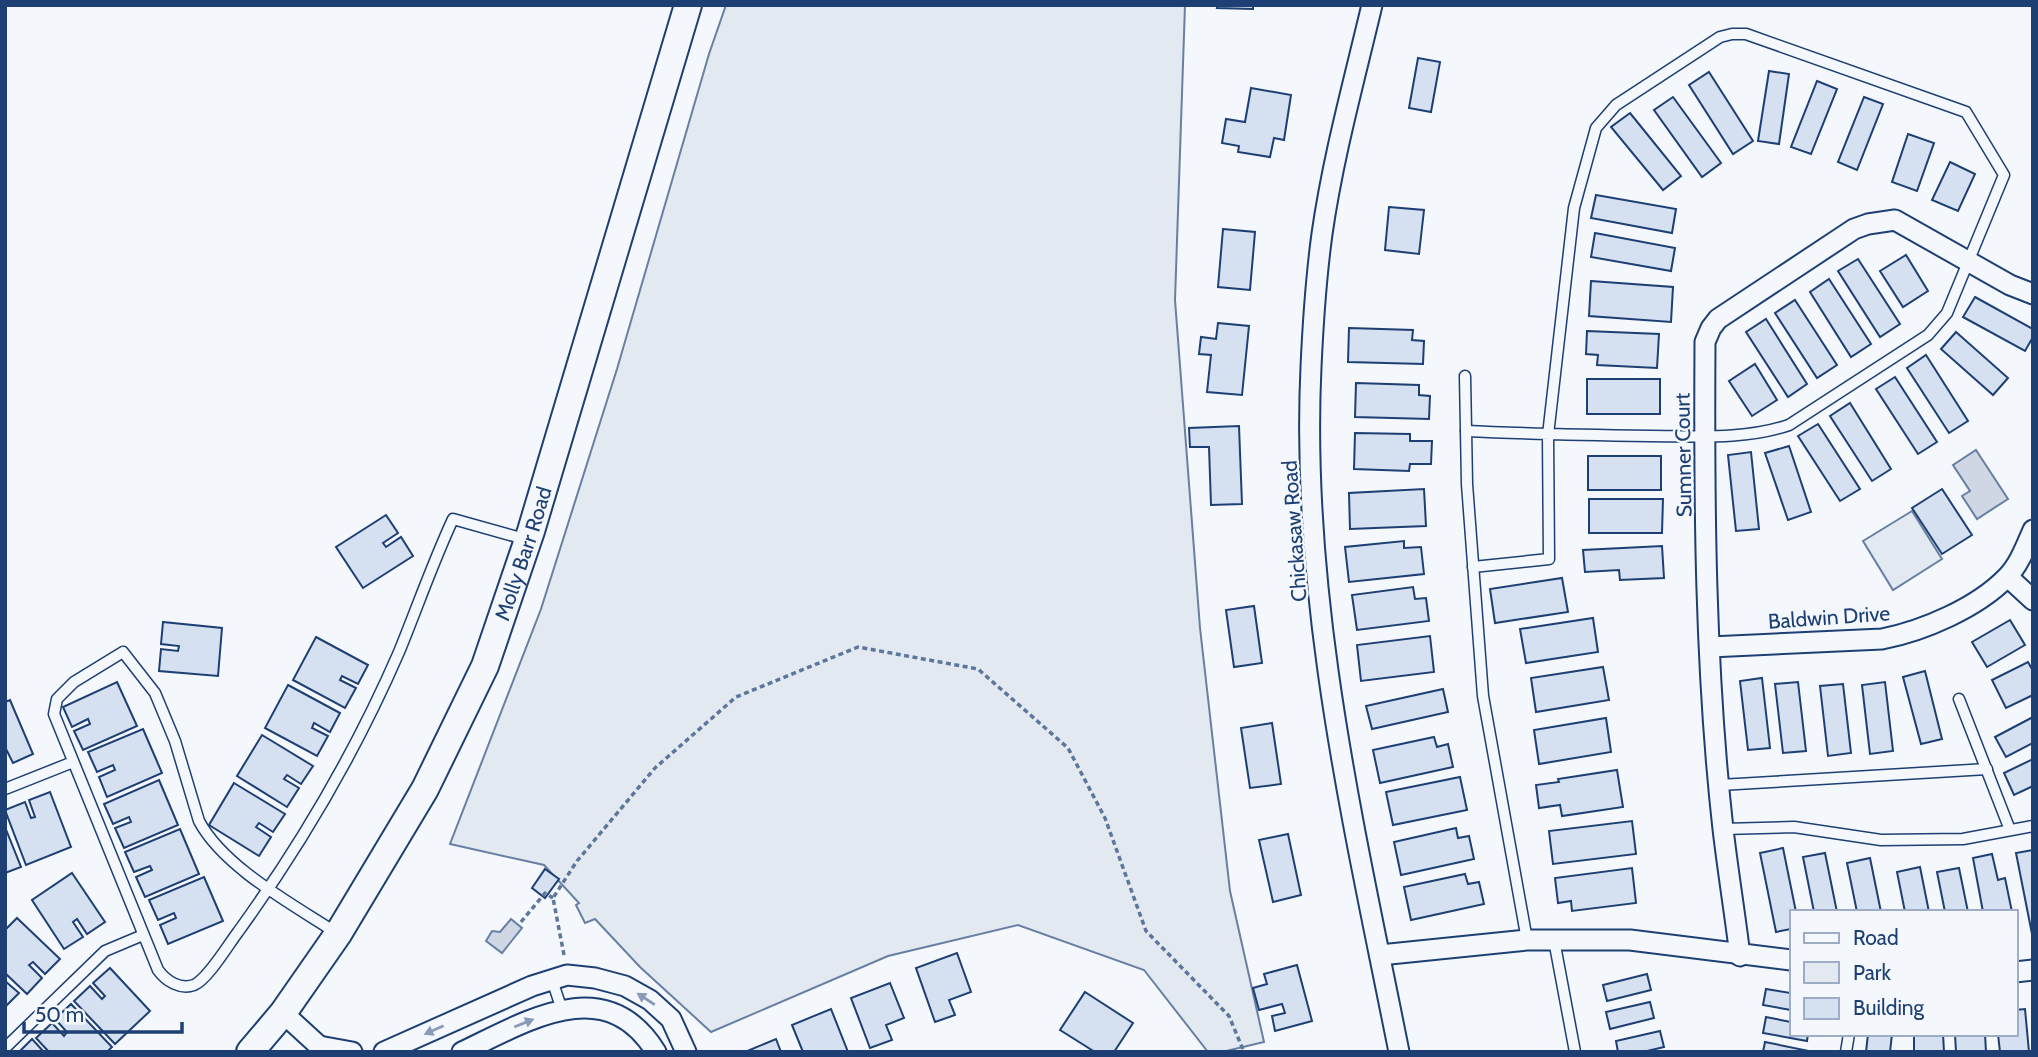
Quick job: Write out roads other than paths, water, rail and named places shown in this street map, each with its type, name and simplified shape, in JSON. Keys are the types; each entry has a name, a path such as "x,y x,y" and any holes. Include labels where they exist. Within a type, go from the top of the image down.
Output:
{"main road":[{"name":"Molly Barr Road","path":"250,1052 284,1013 338,934 425,789 485,666 528,540 688,5"}],"street":[{"name":"Chickasaw Road","path":"1371,5 1322,233 1311,367 1311,510 1332,707 1399,1052"},
{"name":"Sumner Court","path":"1740,956 1723,829 1710,647 1704,342 1711,328 1730,311 1854,229 1883,220 1895,220 2010,285 2033,294"},
{"name":"Baldwin Drive","path":"1710,647 1882,639 1903,635 1960,610 2008,577 2025,550 2033,530"},
{"path":"2008,577 2033,600"},
{"path":"1380,955 1527,940 1630,940 1740,956 1790,960"},
{"path":"384,1052 532,986 559,977 596,978 625,986 650,1000 671,1019 686,1052"},
{"path":"462,1052 518,1025 562,1010 592,1008 620,1014 645,1034 656,1052"},
{"path":"284,1013 321,1049 352,1052"}],"lane":[{"path":"1466,430 1548,435 1704,436 1768,432 1789,425 1928,335 1947,313 2004,174 1966,112 1746,34 1720,37 1616,105 1596,128 1574,208 1548,435 1549,559 1473,567"},
{"path":"1465,376 1473,567 1483,696 1527,940"},
{"path":"338,934 269,889 217,848 198,821 175,741 155,693 123,652 74,682 57,699 54,714 158,970 164,980 181,986 195,984 211,968 269,889 334,785 398,653 453,519 528,540"},
{"path":"1959,699 2010,830"},
{"path":"5,789 73,762"},
{"path":"1720,785 1987,769"},
{"path":"1723,829 1794,827 1881,840 1963,839 2033,826"},
{"path":"5,1048 105,951 143,935"},
{"path":"1554,940 1575,1052"},
{"path":"559,977 562,1010"}]}
